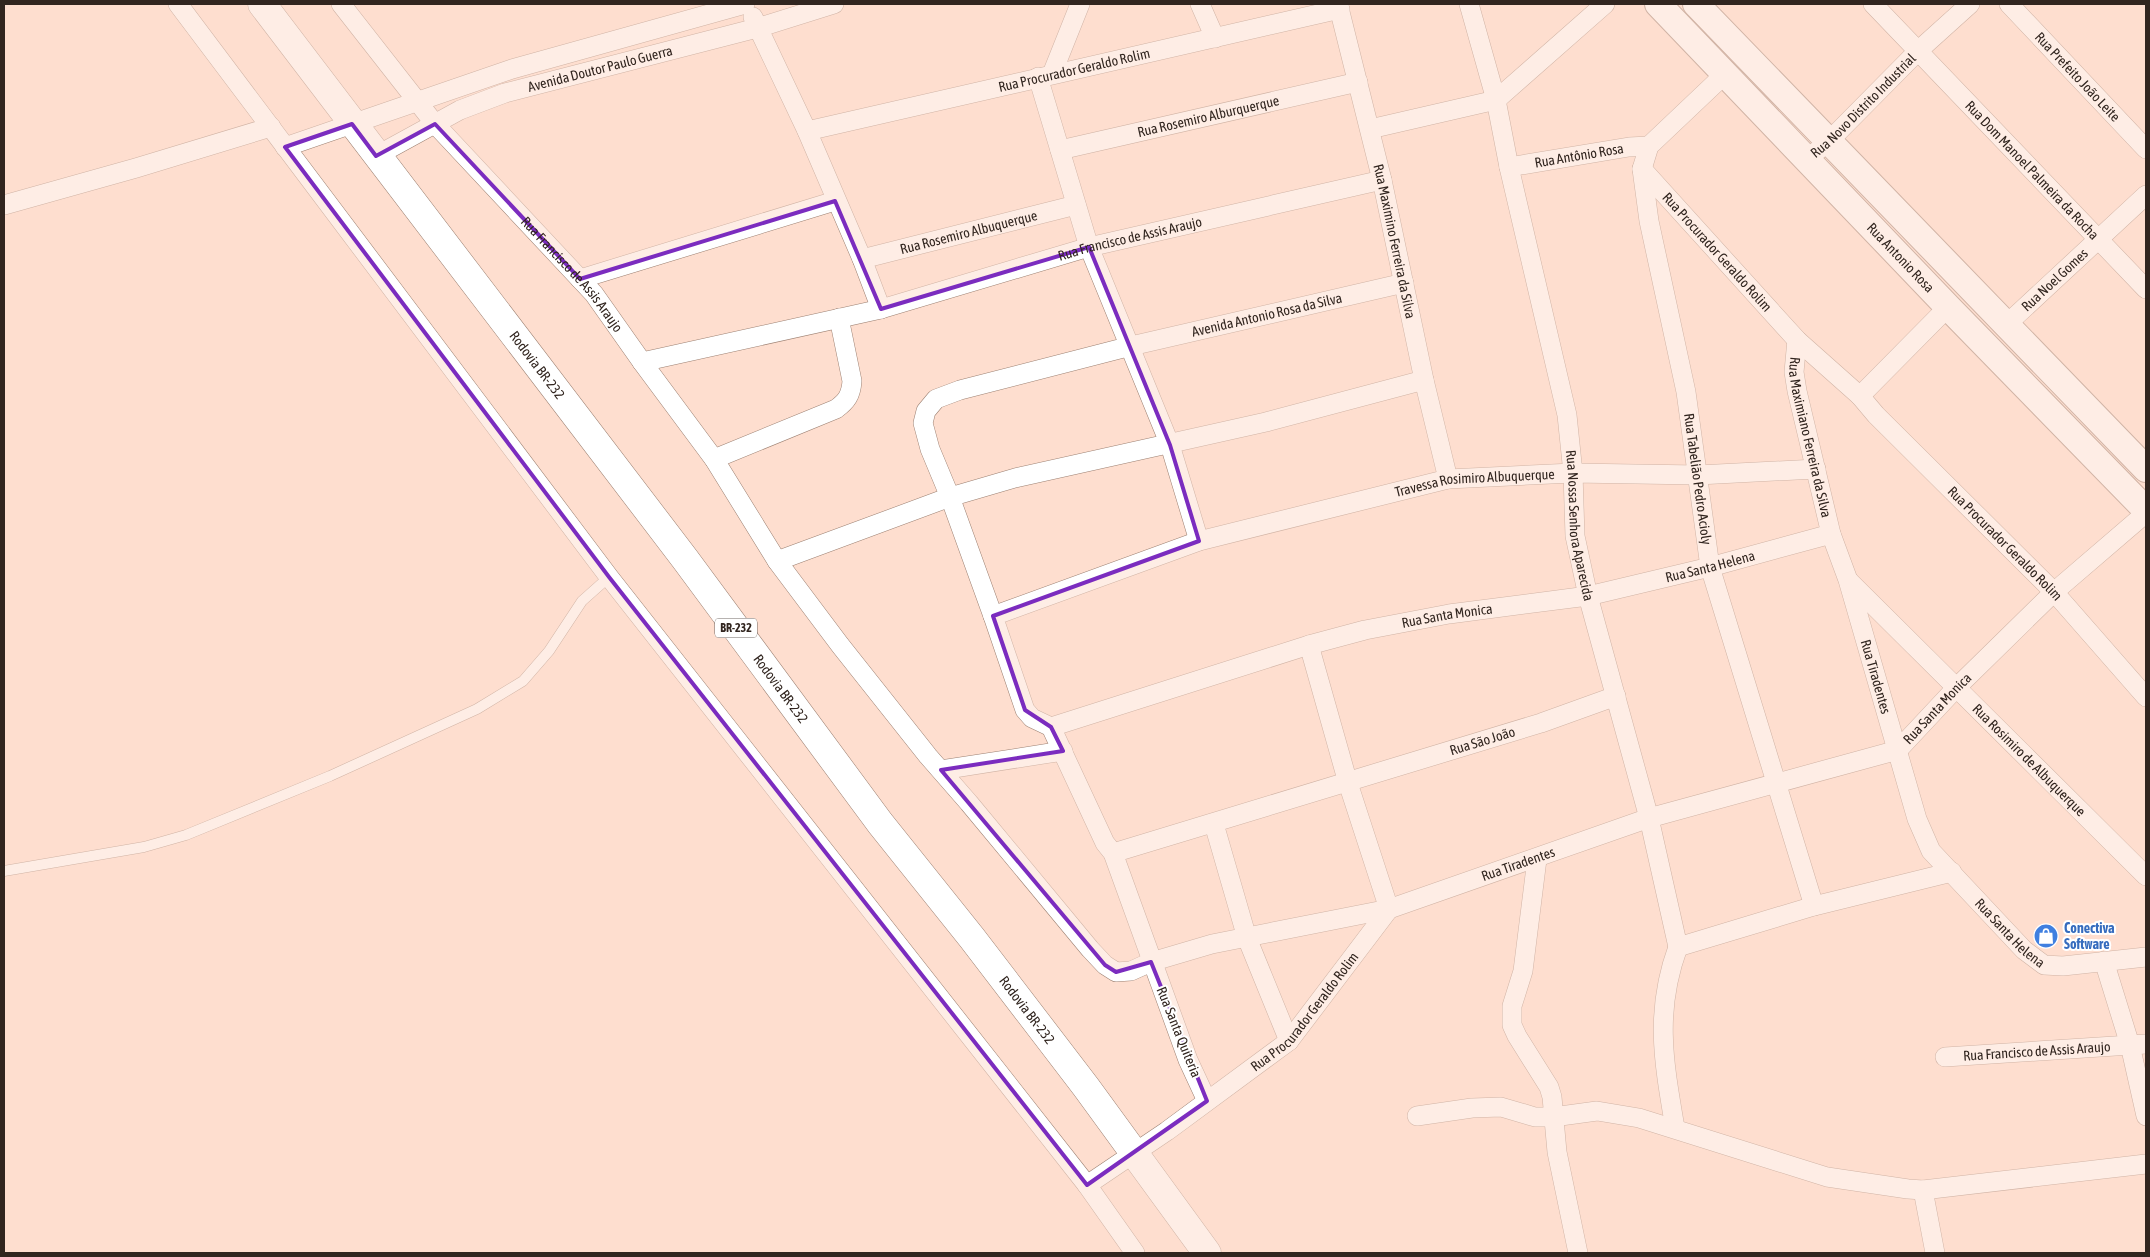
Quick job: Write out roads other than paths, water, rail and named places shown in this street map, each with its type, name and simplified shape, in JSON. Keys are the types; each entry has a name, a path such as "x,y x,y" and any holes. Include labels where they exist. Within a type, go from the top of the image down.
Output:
{"highway":[{"name":"Rodovia BR-232","path":"262,4 376,156 662,528 880,823 972,938 1134,1152 1207,1253"}],"main road":[{"name":"Rua Antonio Rosa","path":"1658,4 1806,160 2146,511"},
{"path":"1696,4 2008,324 2146,469"}],"street":[{"path":"178,4 609,576 1087,1185 1135,1253"},
{"name":"Rua Francisco de Assis Araujo","path":"342,4 435,124 594,294 642,362 881,309 1089,247 1382,180"},
{"path":"746,4 807,131 835,201 862,259 881,309"},
{"name":"Avenida Doutor Paulo Guerra","path":"285,146 512,70 746,4"},
{"name":"Avenida Doutor Paulo Guerra","path":"376,156 460,110 505,93 757,28 834,4"},
{"path":"1080,4 1045,75 1060,150 1089,247 1170,445 1199,541"},
{"path":"1200,4 1214,38"},
{"name":"Rua Nossa Senhora Aparecida","path":"1469,4 1496,100 1509,166 1567,415 1573,473 1575,536 1588,596 1648,818 1678,948"},
{"path":"1370,129 1496,100 1606,4"},
{"name":"Rua Dom Manoel Palmeira da Rocha","path":"1873,4 2146,289"},
{"name":"Rua Novo Distrito Industrial","path":"1806,160 1829,141 1919,50 1970,4"},
{"name":"Rua Prefeito João Leite","path":"2009,4 2146,149"},
{"name":"Rua Procurador Geraldo Rolim","path":"807,131 1045,75 1214,38 1339,6"},
{"name":"Rua Maximino Ferreira da Silva","path":"1339,6 1382,180 1424,380 1448,479"},
{"name":"Rua Tabelião Pedro Acioly","path":"1725,74 1649,146 1642,169 1649,221 1686,392 1710,567 1814,906"},
{"name":"Rua Rosemiro Alburquerque","path":"1060,150 1358,82"},
{"path":"4,205 136,168 270,127"},
{"name":"Rua Antônio Rosa","path":"1509,166 1630,146 1649,146"},
{"name":"Rua Procurador Geraldo Rolim","path":"1642,169 1797,340 1860,396 1876,415 2054,592 2146,697"},
{"name":"Rua Noel Gomes","path":"2008,324 2146,195"},
{"path":"580,279 835,201"},
{"name":"Rua Rosemiro Albuquerque","path":"862,259 1076,205"},
{"name":"Avenida Antonio Rosa da Silva","path":"1051,727 1032,718 1025,710 950,496 930,449 923,423 926,411 936,399 960,390 1131,346 1404,283"},
{"path":"1860,396 1948,307"},
{"path":"714,460 836,409 846,402 851,391 852,381 840,318"},
{"name":"Rua Maximiano Ferreira da Silva","path":"1797,340 1794,372 1797,391 1831,534"},
{"path":"642,362 714,460 777,561 840,645 941,770 1105,965 1116,972 1131,971 1151,962 1212,944 1247,938"},
{"path":"777,561 950,496 1015,478 1170,445 1266,422 1424,380"},
{"name":"Travessa Rosimiro Albuquerque","path":"993,616 1199,541 1448,479 1573,473 1698,475 1816,469"},
{"name":"Rua Santa Monica","path":"1648,818 1898,750 1956,688 2054,592 2146,511"},
{"name":"Rua Santa Helena","path":"1588,596 1710,567 1831,534"},
{"name":"Rua Tiradentes","path":"1831,534 1848,580 1917,819"},
{"name":"Rua Rosimiro de Albuquerque","path":"1848,580 2146,876"},
{"name":"Rua Santa Monica","path":"1051,727 1309,645 1365,630 1449,614 1588,596"},
{"path":"1309,645 1348,783 1389,909"},
{"name":"Rua São João","path":"1113,853 1214,824 1541,723 1616,696"},
{"name":"Rua Santa Quiteria","path":"1051,727 1105,843 1113,853 1188,1060 1207,1101"},
{"path":"941,770 1063,751"},
{"name":"Rua Tiradentes","path":"1247,938 1389,909 1483,875 1537,859 1648,818"},
{"name":"Rua Santa Helena","path":"1917,819 1931,851 2024,950 2044,965 2063,966 2146,957"},
{"path":"1214,824 1247,938 1289,1041"},
{"path":"1537,859 1523,971 1512,1006 1512,1025 1516,1036 1549,1087 1552,1096 1557,1152 1578,1253"},
{"path":"1675,1128 1667,1082 1662,1026 1666,990 1678,948 1814,906 1952,872"},
{"name":"Rua Procurador Geraldo Rolim","path":"1087,1185 1289,1041 1389,909"},
{"name":"Rua Francisco de Assis Araujo","path":"2104,961 2138,1044 2146,1116"},
{"name":"Rua Francisco de Assis Araujo","path":"1945,1057 2138,1044"},
{"path":"1417,1116 1472,1108 1501,1107 1535,1117 1553,1117 1597,1111 1639,1118 1675,1128 1827,1176 1908,1190 1923,1190 2146,1164"},
{"path":"1923,1190 1934,1253"}],"lane":[{"path":"4,871 144,846 186,835 330,776 477,708 523,681 549,652 582,601 609,576"}],"place":[{"name":"Conectiva Software","path":"2046,936"}]}
